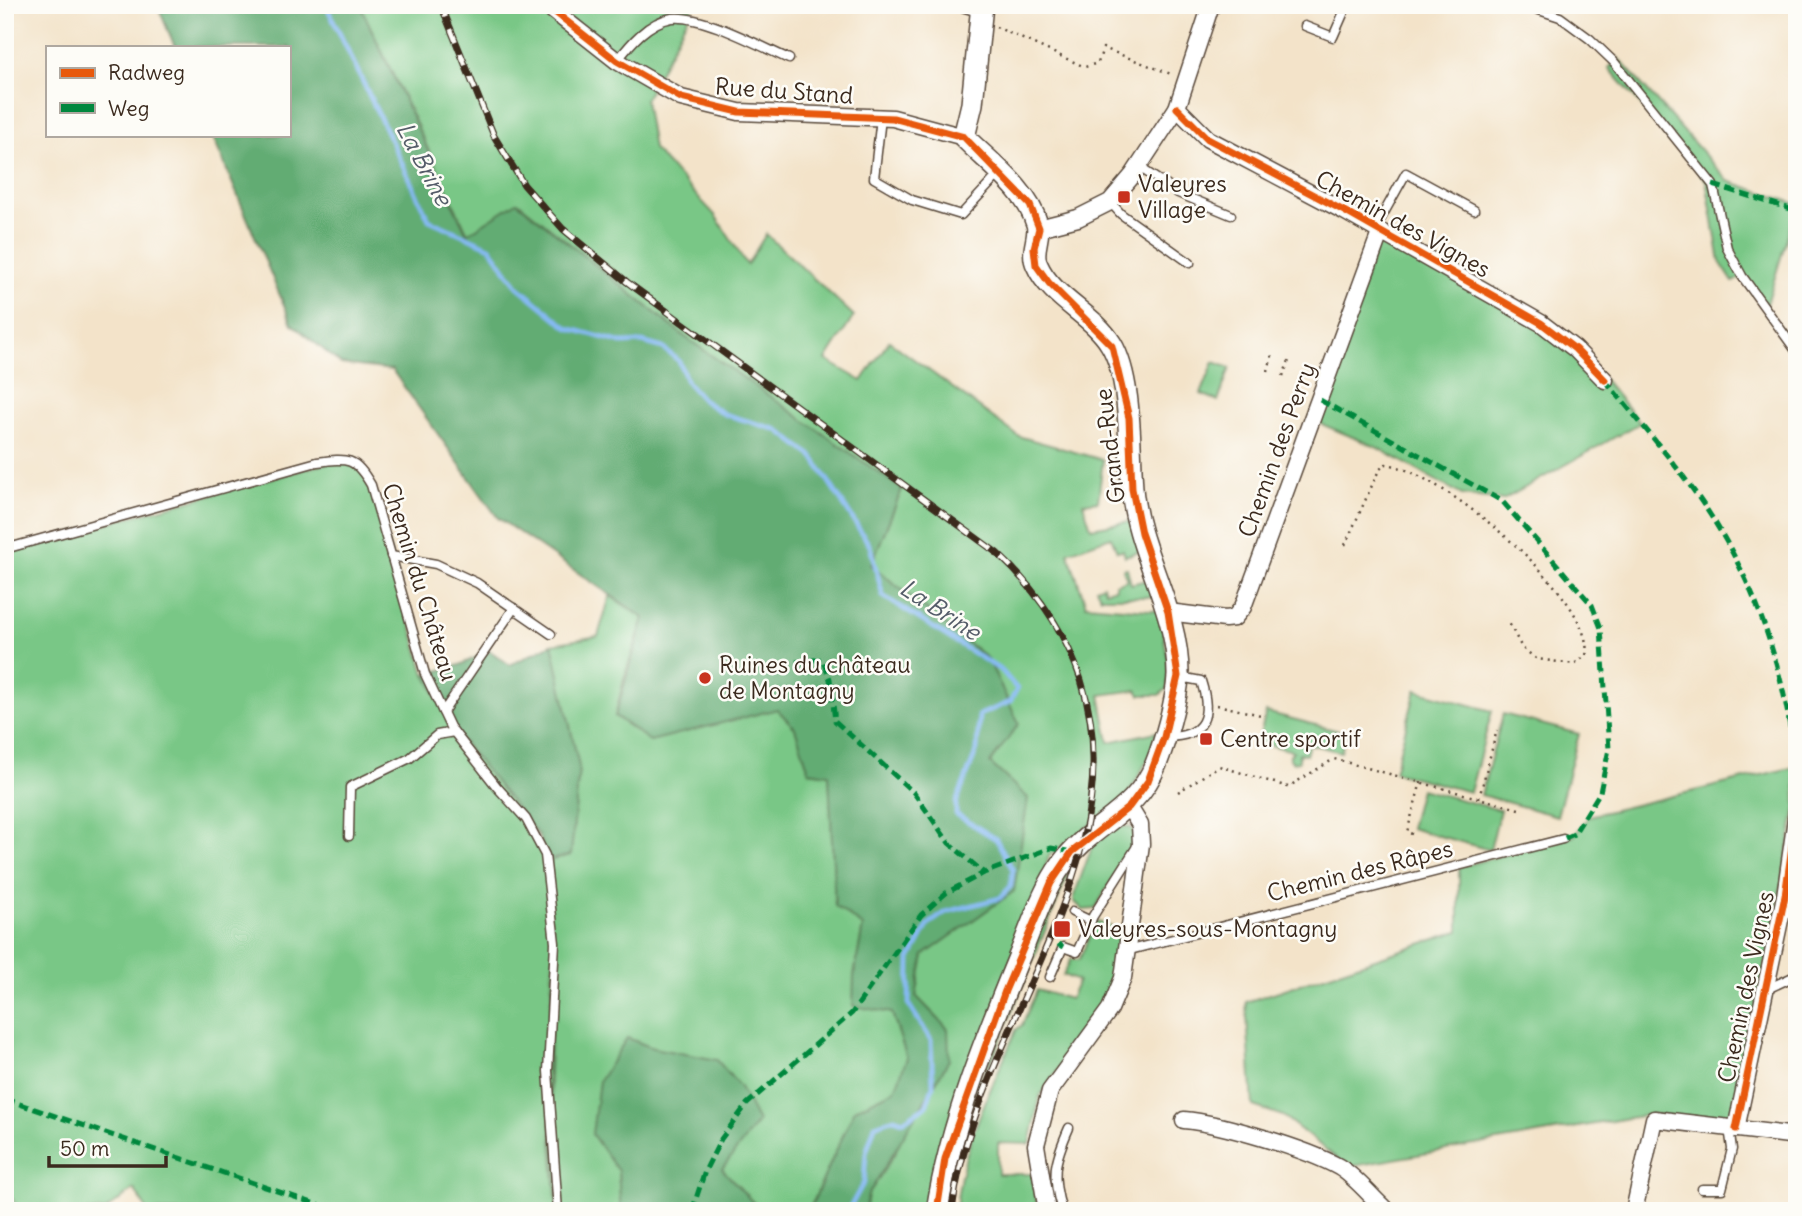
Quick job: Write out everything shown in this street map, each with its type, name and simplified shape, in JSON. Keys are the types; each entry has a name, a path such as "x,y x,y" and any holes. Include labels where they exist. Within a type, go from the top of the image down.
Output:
{"street":[{"name":"Rue du Stand","path":"545,5 617,61 681,98 712,108 766,114 881,118 964,137"},
{"path":"981,13 972,104 964,137 1030,205 1039,229 1078,218 1110,202 1139,167 1177,108 1211,5"},
{"name":"Chemin des Vignes","path":"1177,108 1208,139 1541,323 1575,349 1605,380"},
{"name":"Grand-Rue","path":"937,1211 945,1159 1005,991 1051,883 1072,852 1129,807 1148,781 1164,737 1178,676 1168,612 1141,533 1132,489 1129,418 1112,346 1049,283 1036,265 1034,248 1039,229"},
{"name":"Chemin des Perry","path":"1168,612 1225,619 1234,618 1243,607 1378,231"},
{"path":"1047,1211 1036,1145 1050,1091 1110,1009 1123,978 1141,844 1140,825 1129,807"},
{"name":"Chemin des Vignes","path":"1733,1128 1785,896 1797,811"},
{"path":"1634,1211 1654,1119 1797,1136"},
{"path":"1184,1120 1206,1122 1236,1131 1336,1166 1387,1211"}],"lane":[{"path":"955,5 981,13"},
{"path":"1305,26 1333,37 1347,5"},
{"path":"1524,5 1560,17 1590,39 1614,62 1713,185 1727,248 1742,276 1797,352"},
{"path":"617,61 636,36 671,18 711,24 789,59"},
{"path":"881,118 874,178 912,200 961,215 1000,173"},
{"path":"1139,167 1178,193 1231,215"},
{"path":"1378,231 1406,173 1474,210"},
{"path":"1110,202 1121,214 1190,263"},
{"name":"Chemin du Château","path":"5,550 317,462 342,458 360,465 371,485 425,674 443,712 454,732 497,787 526,818 545,855 555,943 548,1071 558,1211"},
{"path":"391,556 436,564 477,583 551,634"},
{"path":"443,712 514,608"},
{"path":"1164,737 1183,737 1203,724 1206,702 1201,681 1178,676"},
{"path":"349,835 350,787 410,758 437,735 454,732"},
{"name":"Chemin des Râpes","path":"1126,951 1563,839"},
{"path":"1050,976 1063,947 1077,953 1091,921 1141,844"},
{"path":"1072,912 1091,921"},
{"path":"1765,990 1797,975"},
{"path":"1062,1211 1056,1191 1054,1163 1069,1128"},
{"path":"1702,1188 1722,1189 1732,1149 1733,1128"}],"path":[{"path":"981,13 1085,67 1098,64 1103,48 1188,80"},
{"path":"1268,371 1273,352"},
{"path":"1283,376 1290,358"},
{"path":"1345,545 1370,485 1385,464 1398,466 1462,502 1496,528 1576,614 1588,644 1586,656 1574,664 1537,659 1522,648 1508,621"},
{"path":"1206,702 1265,716"},
{"path":"1479,798 1497,730"},
{"path":"1178,792 1219,766 1288,787 1334,759 1518,809"},
{"path":"1412,834 1407,832 1421,782"}],"green space":[{"path":"154,5 360,5 467,234 517,202 685,337 902,489 871,565 988,659 1019,724 990,763 1028,798 1014,891 924,955 916,996 948,1029 949,1060 868,1195 865,1211 809,1211 855,1109 895,1090 907,1058 892,1013 853,1006 854,976 863,926 835,906 829,774 809,771 795,728 777,709 650,741 615,716 644,618 498,518 392,370 341,364 292,324 212,136 290,136 290,46 175,46 159,9"},
{"path":"360,5 694,5 645,100 653,149 715,215 747,265 766,234 854,316 826,360 862,381 889,341 1018,436 1103,460 1098,501 1083,503 1091,528 1137,520 1145,550 1125,556 1123,550 1117,551 1111,537 1068,552 1086,605 1160,611 1168,662 1167,689 1159,695 1140,695 1137,690 1100,695 1109,742 1156,732 1152,752 1126,798 1049,856 936,1211 865,1211 868,1195 895,1153 948,1029 916,996 924,955 1014,891 990,763 988,659 871,565 902,489 685,337 518,202 468,234"},
{"path":"1618,58 1728,181 1797,204 1766,307 1742,277 1733,282 1720,262 1706,180 1609,68"},
{"path":"1381,234 1540,324 1605,381 1640,423 1503,500 1462,495 1374,446 1314,421"},
{"path":"1214,362 1230,368 1218,401 1201,394"},
{"path":"342,459 360,466 371,485 425,674 526,819 546,862 571,854 579,767 552,644 598,636 610,596 644,618 615,716 650,741 777,709 795,728 809,771 829,774 835,906 863,926 854,976 892,1013 907,1058 896,1090 855,1109 809,1211 761,1211 722,1169 717,1060 653,1048 627,1038 592,1134 618,1171 621,1211 559,1211 549,1071 554,943 547,1071 557,1211 148,1211 134,1189 105,1211 20,1211 5,1188 5,551"},
{"path":"1127,568 1131,584 1154,578 1161,597 1101,597 1096,588 1103,585 1105,591 1116,588 1115,584 1127,580 1123,569"},
{"path":"552,644 579,767 571,855 547,861 538,835 451,727 426,674 460,665 490,651 510,665"},
{"path":"1416,690 1492,711 1470,792 1394,772"},
{"path":"1266,712 1346,733 1341,752 1309,744 1306,755 1299,753 1299,761 1292,762 1289,757 1293,751 1258,742"},
{"path":"1503,714 1579,734 1557,816 1481,795"},
{"path":"1795,767 1796,807 1736,1125 1652,1114 1348,1167 1283,1116 1253,1106 1246,1002 1459,931 1459,867 1574,836 1589,816"},
{"path":"1420,789 1500,810 1490,850 1410,828"},
{"path":"1117,826 1130,827 1136,834 1134,842 1095,909 1083,910 1074,901 1074,896 1093,844"},
{"path":"1071,867 965,1127 951,1160 1056,886"},
{"path":"1096,921 1121,931 1113,981 1104,1003 1040,1096 1030,1144 998,1143 998,1174 1032,1174 1038,1211 956,1211 970,1141 1016,1030 1022,1025 1037,990 1070,999 1078,981 1063,975 1071,959 1079,960"},
{"path":"627,1038 653,1048 717,1060 740,1087 758,1122 722,1169 761,1211 621,1211 618,1171 592,1134 599,1081"}],"waterway":[{"name":"La Brine","path":"326,5 429,220 490,247 518,287 568,328 622,343 642,342 663,348 679,361 687,382 704,401 724,414 778,430 813,457 870,546 883,596 1002,671 1017,689 1010,702 979,715 977,750 956,803 956,814 996,839 1013,870 1011,886 1000,898 946,912 929,924 910,959 909,1005 931,1040 933,1086 926,1106 903,1121 894,1118 875,1125 866,1153 864,1182 848,1211"}],"railway":[{"path":"441,5 494,136 524,185 563,229 627,282 997,553 1024,581 1047,611 1074,662 1081,680 1093,748 1088,815 1071,881 990,1078 966,1144 952,1211"}],"marked path":[{"path":"1713,185 1797,211"},
{"path":"1605,380 1699,498 1730,548 1746,581 1760,614 1782,684 1797,794"},
{"path":"1320,400 1502,501 1592,605 1601,628 1609,749 1600,792 1574,834 1563,839"},
{"path":"796,662 822,659 830,679 835,721 914,793 949,843 984,873"},
{"path":"692,1211 705,1171 721,1139 747,1104 852,1013 921,915 946,893 984,873 1051,848 1072,852"},
{"path":"1058,944 1063,947"},
{"path":"5,1099 336,1211"}],"cycle path":[{"path":"546,5 617,61 681,98 739,112 893,118 964,137 1030,205 1039,228 1034,248 1036,265 1049,283 1112,346 1129,418 1132,489 1141,533 1168,612 1178,676 1164,737 1148,781 1129,807 1072,852 1051,883 1005,991 945,1159 937,1211"},
{"path":"1177,108 1208,139 1344,211 1541,323 1575,349 1605,380"},
{"path":"1736,1129 1785,896 1797,811"}],"place":[{"name":"Valeyres Village","path":"1124,197"},
{"name":"Ruines du château de Montagny","path":"705,678"},
{"name":"Centre sportif","path":"1206,739"},
{"name":"Valeyres-sous-Montagny","path":"1062,929"}]}
